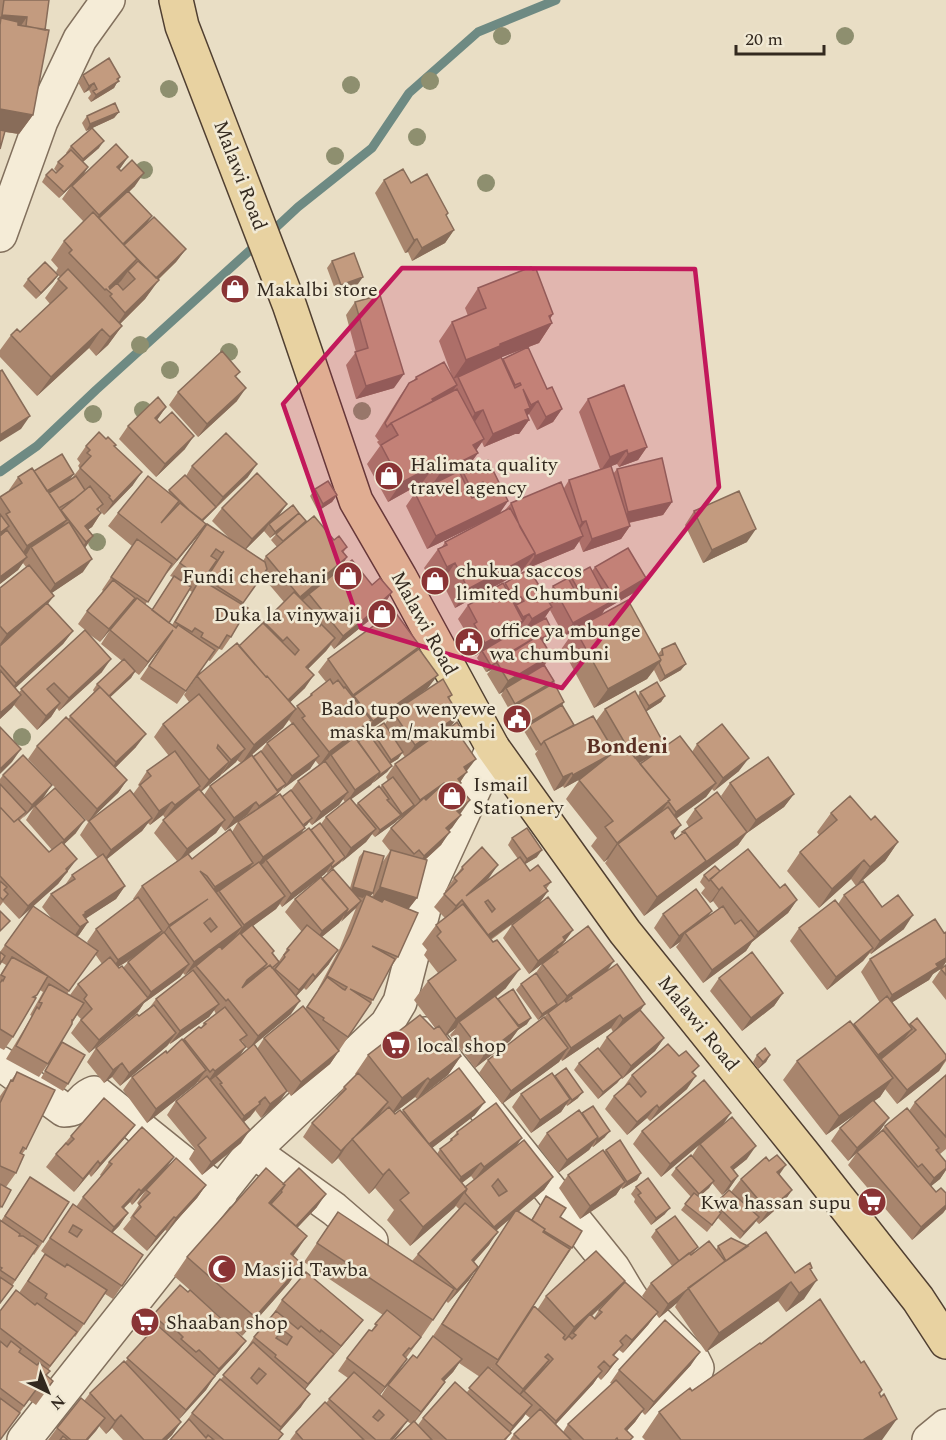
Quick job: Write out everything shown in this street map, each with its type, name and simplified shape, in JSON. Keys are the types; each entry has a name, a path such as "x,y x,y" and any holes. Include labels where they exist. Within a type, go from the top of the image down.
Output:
{"main road":[{"name":"Malawi Road","path":"176,0 182,26 240,171 289,304 356,501 400,576 493,748 625,932 918,1299 946,1342"}],"street":[{"path":"0,236 41,122 80,39 108,0"},
{"path":"24,1440 253,1151 387,1024 400,1002 430,885 493,748"},
{"path":"400,1002 613,1268 633,1300 693,1360 697,1368 695,1374 636,1440"},
{"path":"0,1063 64,1110 73,1110 78,1107 88,1095 94,1093 99,1095 221,1193"},
{"path":"253,1151 334,1209 394,1262"},
{"path":"509,1440 530,1419 552,1440 658,1324"},
{"path":"928,1440 946,1426"}],"highlighted area":[{"path":"402,268 695,269 719,487 562,688 361,628 283,404"}],"building":[{"path":"4,0 49,0 45,30 26,26 27,17 2,15"},
{"path":"1,18 18,22 18,25 49,30 33,115 0,109"},
{"path":"109,58 120,77 117,79 119,81 96,95 93,91 97,89 94,83 89,86 83,75"},
{"path":"115,103 119,112 90,124 87,116"},
{"path":"92,128 104,141 83,159 71,146"},
{"path":"0,130 5,131 0,149"},
{"path":"116,144 128,157 117,167 121,171 132,160 144,173 99,215 72,186"},
{"path":"71,150 88,167 64,192 46,175 52,169 56,173 63,166 58,162"},
{"path":"403,169 411,183 427,174 448,213 446,215 454,230 422,248 417,239 414,240 384,180"},
{"path":"128,191 152,216 123,244 99,218"},
{"path":"93,212 137,259 109,287 110,289 117,283 123,290 135,279 128,271 138,261 159,280 125,313 110,296 112,294 105,290 69,253 72,250 64,241"},
{"path":"154,217 186,249 156,278 124,245"},
{"path":"354,253 363,277 341,285 332,261"},
{"path":"45,262 58,275 41,293 28,279"},
{"path":"531,267 533,270 536,269 553,314 549,316 552,323 466,360 452,322 486,308 478,288"},
{"path":"68,269 122,326 110,337 102,329 51,377 11,335 17,329 20,332 67,288 58,279"},
{"path":"380,295 404,374 366,386 355,352 368,348 355,302"},
{"path":"528,347 547,389 552,387 562,409 546,417 538,401 531,405 523,389 530,408 525,410 529,420 493,434 483,410 475,413 458,377 501,357 515,388 521,385 520,383 515,385 503,359"},
{"path":"222,351 240,372 235,376 246,388 207,424 178,392"},
{"path":"444,362 457,385 387,427 385,423 409,383"},
{"path":"2,370 30,416 0,435 0,371"},
{"path":"624,385 647,447 628,454 627,450 610,457 588,399"},
{"path":"457,389 484,439 473,445 478,453 441,472 436,464 401,483 381,445 398,435 391,423"},
{"path":"158,397 166,407 155,418 160,423 172,412 194,436 165,464 128,426"},
{"path":"99,432 106,439 108,437 116,445 114,446 142,472 113,502 110,496 80,468 91,456 87,453 90,450 86,446"},
{"path":"226,433 257,464 223,497 192,466"},
{"path":"62,454 74,474 47,491 34,471"},
{"path":"662,458 672,502 628,512 617,469"},
{"path":"488,460 508,501 436,536 415,493 459,471 472,498 487,491 483,482 471,488 463,472"},
{"path":"611,466 630,526 592,539 586,521 582,522 569,480"},
{"path":"32,468 67,520 27,546 6,514 10,512 0,497 22,483 18,477"},
{"path":"257,473 287,504 252,539 222,508"},
{"path":"185,475 216,507 202,520 169,490"},
{"path":"76,476 85,490 59,508 49,493"},
{"path":"148,476 179,501 161,523 180,503 206,524 177,560 118,513"},
{"path":"328,481 337,495 323,504 315,489"},
{"path":"561,482 583,536 535,556 511,503"},
{"path":"90,486 103,504 97,509 101,513 85,526 93,536 86,542 61,510"},
{"path":"739,491 756,529 712,550 694,511"},
{"path":"293,505 299,513 275,532 269,524"},
{"path":"510,508 535,553 468,589 455,563 447,567 438,549 447,545 445,542"},
{"path":"299,513 306,521 283,541 276,534"},
{"path":"0,514 9,526 0,533"},
{"path":"314,516 334,540 339,536 347,547 342,551 347,557 300,597 266,556"},
{"path":"69,522 92,559 55,584 31,547"},
{"path":"207,524 265,562 267,569 243,603 206,579 224,551 222,553 216,549 211,556 217,560 203,580 180,563"},
{"path":"7,530 27,557 0,577 0,536"},
{"path":"137,539 172,564 148,602 111,577"},
{"path":"628,548 646,578 614,597 595,567"},
{"path":"352,560 372,585 380,578 392,592 379,604 380,606 343,636 309,594"},
{"path":"29,565 54,596 7,634 0,626 0,588"},
{"path":"590,567 609,603 573,623 553,586 568,578 578,596 581,594 571,577"},
{"path":"529,569 552,607 532,619 529,614 523,617 516,605 524,601 521,597 515,600 505,583"},
{"path":"174,576 191,587 169,623 152,610"},
{"path":"200,579 248,608 231,637 227,635 219,648 201,637 203,633 195,628 192,632 175,622"},
{"path":"113,580 135,598 109,629 87,611"},
{"path":"503,583 523,621 485,643 474,624 477,622 468,605"},
{"path":"294,592 313,611 310,615 335,638 306,667 314,675 288,700 239,646 263,623 295,655 299,650 287,637 283,641 264,622"},
{"path":"137,598 176,628 178,625 215,650 186,691 149,666 173,630 148,662 110,630"},
{"path":"628,600 661,660 608,689 575,629"},
{"path":"47,603 73,631 16,683 0,665 0,646"},
{"path":"395,612 420,646 353,695 328,659"},
{"path":"546,618 553,632 541,639 535,631 532,633 529,627"},
{"path":"525,626 533,639 491,666 482,651"},
{"path":"85,630 111,659 69,698 54,683 47,689 60,703 46,716 21,689"},
{"path":"539,635 551,655 508,681 496,661"},
{"path":"237,643 296,709 254,745 197,676"},
{"path":"675,643 686,664 665,676 659,663 661,660 659,656 663,655 662,649"},
{"path":"419,649 438,675 373,721 354,696"},
{"path":"124,659 135,671 109,696 97,684"},
{"path":"544,665 554,681 515,704 506,688"},
{"path":"0,670 21,695 0,713"},
{"path":"330,679 333,684 338,680 345,687 371,720 329,752 302,718 305,716 297,706"},
{"path":"443,679 452,695 448,697 459,715 415,745 393,712"},
{"path":"657,682 665,696 649,706 640,692"},
{"path":"554,683 564,702 527,724 516,705"},
{"path":"100,687 146,734 116,762 70,716"},
{"path":"635,691 663,742 635,758 605,709"},
{"path":"199,694 245,749 231,760 218,745 217,748 229,762 209,780 163,724"},
{"path":"562,705 574,725 544,741 541,745 529,725"},
{"path":"593,716 614,751 573,775 572,773 563,777 544,741"},
{"path":"66,717 127,780 97,809 37,746"},
{"path":"457,722 464,733 460,736 476,759 464,767 467,772 458,779 461,783 458,786 470,800 457,811 461,815 446,828 450,832 424,856 419,850 414,854 391,828 442,785 450,792 444,783 420,800 395,764"},
{"path":"293,723 319,756 292,776 267,743"},
{"path":"384,723 403,752 391,760 372,731"},
{"path":"722,724 749,758 723,778 697,744"},
{"path":"0,727 21,749 0,769"},
{"path":"369,734 392,766 378,776 380,772 358,742"},
{"path":"680,736 716,783 676,812 668,801 670,800 640,764"},
{"path":"355,737 380,772 355,790 331,755"},
{"path":"624,744 670,800 617,843 605,827 613,821 579,780"},
{"path":"175,751 200,786 175,805 172,802 159,811 140,785 151,776 147,771"},
{"path":"261,751 286,784 277,790 253,757"},
{"path":"23,755 52,785 32,805 3,775"},
{"path":"252,755 278,792 259,806 256,802 234,818 210,786"},
{"path":"768,757 794,794 756,820 730,783"},
{"path":"325,761 348,792 321,812 298,781"},
{"path":"393,777 414,805 402,814 382,785"},
{"path":"0,784 26,812 14,822 0,807"},
{"path":"379,786 389,799 387,800 401,815 380,830 358,803"},
{"path":"55,788 85,820 64,840 35,806"},
{"path":"199,789 225,820 187,849 163,820"},
{"path":"130,790 152,818 111,850 89,821"},
{"path":"291,790 312,818 303,825 282,797"},
{"path":"717,792 747,832 703,864 706,861 685,832 682,832 702,818 695,809"},
{"path":"280,794 305,828 263,857 238,822"},
{"path":"850,796 871,820 875,816 898,842 870,867 864,860 832,889 800,852 837,820 831,813"},
{"path":"350,798 376,829 351,848 326,817"},
{"path":"0,807 14,822 18,819 49,852 62,842 77,859 28,906 0,876"},
{"path":"668,807 681,825 671,832 675,839 685,832 706,861 657,897 618,844"},
{"path":"320,823 345,857 332,867 334,861 311,830"},
{"path":"309,828 334,861 291,894 266,860"},
{"path":"527,828 542,850 527,859 512,838"},
{"path":"230,829 253,863 215,887 200,871 242,927 194,962 169,927 208,899 169,925 142,886 188,854 192,859","holes":["210,918 217,927 211,932 204,923"]},
{"path":"482,847 498,865 466,896 520,857 530,871 538,865 551,882 544,886 548,891 488,935 462,900 456,906 444,894 457,881 454,878 463,869 462,867","holes":["488,900 495,909 492,912 485,902"]},
{"path":"748,849 780,888 785,884 797,900 758,932 722,887 719,890 710,879"},
{"path":"391,850 427,860 417,898 380,887"},
{"path":"364,851 384,856 373,893 353,887"},
{"path":"103,854 125,886 85,912 83,915 88,922 80,927 51,894 75,879 72,875"},
{"path":"259,862 285,896 244,925 219,891"},
{"path":"715,866 720,871 709,881 704,875"},
{"path":"333,869 361,901 345,915 348,909 322,879"},
{"path":"321,877 348,909 322,931 295,899"},
{"path":"0,881 7,887 4,890 8,894 3,900 0,897"},
{"path":"863,881 882,907 898,895 913,915 880,941 844,895"},
{"path":"696,889 712,911 679,936 663,914"},
{"path":"366,894 382,902 384,899 418,913 398,957 372,946 395,959 373,1000 350,989 371,1003 348,1037 307,1007 327,977 345,990 347,987 327,976 350,934"},
{"path":"138,897 162,931 118,960 96,929"},
{"path":"548,897 573,930 563,937 565,940 538,961 512,925"},
{"path":"835,900 873,948 836,977 799,928"},
{"path":"463,904 493,942 497,940 520,969 456,1019 428,981 456,960 437,936 441,932 436,925"},
{"path":"33,906 98,951 69,991 5,945"},
{"path":"723,906 735,924 741,920 755,938 712,970 685,933"},
{"path":"0,911 10,921 0,931"},
{"path":"935,919 944,933 946,932 946,958 936,964 938,967 892,995 870,959"},
{"path":"252,925 274,951 272,953 279,962 272,968 270,965 263,968 267,964 241,934"},
{"path":"307,925 338,950 315,977 313,974 299,990 275,969 285,957 284,955 289,950 287,949"},
{"path":"588,926 614,961 567,996 542,964 558,952 556,950"},
{"path":"164,932 189,964 151,992 128,962"},
{"path":"240,933 267,964 247,980 242,988 270,965 300,1001 258,1036 228,999 226,1001 196,966 220,946 222,949"},
{"path":"0,952 5,956 0,964"},
{"path":"752,952 783,993 751,1018 719,978"},
{"path":"12,957 48,976 37,995 33,997 36,998 13,1037 0,1029 0,983 5,977 1,975"},
{"path":"110,957 119,968 122,966 148,998 99,1040 81,1020 92,1009 84,999 87,995 78,984"},
{"path":"617,964 645,1004 623,1019 620,1015 571,1048 548,1013"},
{"path":"946,965 946,975 941,969"},
{"path":"193,970 219,1004 180,1031 156,999"},
{"path":"536,973 557,1004 542,1014 521,984"},
{"path":"49,984 84,1003 48,1064 16,1046 37,1007 39,1009 42,1003 39,1002"},
{"path":"513,989 531,1018 518,1026 498,999"},
{"path":"495,996 520,1027 484,1055 459,1022"},
{"path":"887,996 912,1029 878,1055 854,1024"},
{"path":"154,1005 176,1033 129,1073 122,1063 113,1070 96,1048 137,1014 139,1016"},
{"path":"303,1006 339,1051 301,1082 264,1038"},
{"path":"225,1007 247,1035 240,1040 246,1047 215,1071 213,1069 210,1072 184,1039"},
{"path":"640,1010 664,1038 631,1066 607,1037"},
{"path":"420,1015 434,1029 439,1026 461,1056 402,1098 368,1055"},
{"path":"544,1017 568,1048 511,1091 488,1060"},
{"path":"917,1018 946,1055 946,1059 907,1090 881,1059 916,1030 910,1024"},
{"path":"850,1021 893,1078 839,1116 797,1061"},
{"path":"182,1039 206,1070 156,1109 132,1077 166,1051 167,1053"},
{"path":"62,1042 85,1055 68,1084 45,1071"},
{"path":"254,1044 287,1091 270,1104 265,1097 259,1102 260,1104 244,1116 216,1076"},
{"path":"668,1044 679,1056 686,1051 699,1066 692,1072 696,1076 659,1108 657,1105 637,1122 614,1096 629,1083 641,1097 646,1092 632,1075"},
{"path":"598,1048 622,1077 603,1092 579,1063"},
{"path":"765,1048 770,1055 763,1062 757,1055"},
{"path":"459,1068 485,1102 429,1144 403,1110"},
{"path":"566,1068 583,1092 572,1100 555,1076"},
{"path":"17,1072 55,1090 26,1149 23,1147 20,1153 24,1155 16,1173 0,1166 0,1103"},
{"path":"358,1073 388,1102 341,1151 312,1123 346,1089 344,1087"},
{"path":"552,1073 570,1099 540,1120 521,1094"},
{"path":"946,1075 946,1137 915,1102"},
{"path":"207,1076 250,1130 211,1162 198,1145 206,1138 176,1101"},
{"path":"704,1080 731,1113 670,1164 642,1131"},
{"path":"104,1098 135,1125 100,1164 98,1161 83,1179 56,1154 66,1143 68,1145 74,1139 71,1136"},
{"path":"873,1100 889,1118 857,1148 840,1128"},
{"path":"496,1103 522,1138 484,1167 481,1163 461,1177 440,1149 458,1134 457,1132"},
{"path":"593,1106 610,1131 597,1140 598,1137 582,1113"},
{"path":"389,1107 395,1114 400,1110 467,1189 423,1227 400,1200 409,1193 389,1169 383,1175 352,1139"},
{"path":"907,1108 939,1148 936,1150 946,1162 946,1168 934,1178 922,1164 918,1167 885,1126"},
{"path":"579,1110 598,1137 567,1160 547,1133"},
{"path":"732,1117 756,1146 731,1167 738,1176 731,1182 700,1144"},
{"path":"142,1127 174,1157 122,1207 128,1213 114,1227 83,1197 112,1164 109,1162"},
{"path":"883,1130 936,1192 941,1188 946,1193 946,1205 921,1227 857,1152"},
{"path":"524,1140 553,1177 494,1227 465,1193 467,1189 465,1187","holes":["498,1179 507,1191 499,1196 492,1186"]},
{"path":"620,1140 641,1173 627,1182 606,1150"},
{"path":"603,1150 625,1182 590,1206 568,1175"},
{"path":"691,1155 714,1181 699,1194 676,1168"},
{"path":"777,1155 786,1165 777,1172 792,1190 768,1211 741,1179 766,1157 769,1161"},
{"path":"176,1158 206,1185 156,1237 133,1216 141,1207 139,1204 150,1193 146,1190"},
{"path":"266,1168 285,1185 269,1203 307,1236 291,1254 302,1264 255,1317 187,1257"},
{"path":"299,1168 326,1194 296,1226 271,1204 282,1192 285,1185 283,1184"},
{"path":"30,1177 69,1202 43,1242 5,1216"},
{"path":"648,1178 670,1208 656,1218 638,1195 641,1193 636,1187"},
{"path":"0,1184 11,1190 2,1207 0,1206"},
{"path":"729,1190 759,1217 744,1232 715,1204"},
{"path":"694,1193 721,1213 712,1225 685,1204"},
{"path":"546,1196 566,1208 560,1217 582,1231 572,1248 544,1231 545,1229 532,1220"},
{"path":"465,1203 498,1232 472,1260 478,1267 457,1290 418,1254"},
{"path":"73,1204 143,1255 122,1286 50,1238","holes":["73,1225 82,1230 77,1237 69,1232"]},
{"path":"516,1210 545,1229 543,1232 570,1249 498,1360 442,1324"},
{"path":"338,1212 454,1289 433,1320 317,1243"},
{"path":"675,1216 698,1247 679,1261 656,1230"},
{"path":"0,1220 20,1234 19,1236 23,1236 38,1246 15,1280 0,1270 2,1268 0,1267"},
{"path":"766,1232 795,1273 810,1263 812,1268 810,1269 817,1280 799,1293 791,1282 719,1333 688,1288"},
{"path":"731,1238 748,1246 726,1261 718,1246"},
{"path":"709,1241 725,1261 668,1304 651,1283 689,1253 691,1255"},
{"path":"596,1251 625,1281 574,1327 546,1296"},
{"path":"45,1254 65,1267 67,1264 107,1290 84,1324 45,1298 47,1294 28,1281"},
{"path":"306,1272 363,1320 341,1346 321,1330 320,1332 282,1300"},
{"path":"0,1277 13,1286 0,1303"},
{"path":"625,1282 658,1312 632,1340 626,1335 620,1341 623,1345 613,1355 618,1359 610,1367 604,1361 598,1367 602,1371 556,1421 524,1391 553,1359 548,1354 545,1357 549,1360 523,1389 496,1364 534,1306 565,1335 563,1338 565,1340 569,1336 572,1339 576,1335 573,1333 590,1314 595,1319 602,1312 599,1310"},
{"path":"180,1285 188,1292 190,1290 225,1322 223,1324 228,1328 230,1326 246,1341 219,1369 199,1350 196,1352 181,1339 183,1337 173,1327 170,1330 153,1315"},
{"path":"16,1290 77,1332 50,1366 0,1328 0,1311"},
{"path":"820,1299 861,1363 864,1361 882,1390 879,1393 881,1397 884,1394 897,1419 863,1440 681,1440 659,1412 690,1388 692,1391 761,1344"},
{"path":"387,1310 421,1337 403,1355 407,1359 385,1387 347,1358 369,1330 372,1331 377,1325 375,1324"},
{"path":"276,1311 298,1329 301,1326 334,1354 308,1384 254,1337","holes":["283,1330 292,1337 287,1345 276,1338"]},
{"path":"665,1320 700,1352 654,1402 619,1370"},
{"path":"157,1325 215,1376 186,1410 127,1358"},
{"path":"433,1336 462,1359 442,1379 445,1382 421,1412 388,1385 413,1355 417,1358"},
{"path":"0,1341 7,1347 11,1341 21,1349 19,1352 50,1371 46,1375 53,1381 45,1392 38,1387 24,1406 0,1388"},
{"path":"253,1342 310,1394 281,1427 223,1375","holes":["259,1368 266,1374 257,1384 251,1378"]},
{"path":"124,1361 181,1422 162,1440 144,1440 121,1415 115,1421 90,1393"},
{"path":"488,1367 532,1405 513,1426 469,1388"},
{"path":"354,1372 408,1420 390,1440 376,1440 329,1399","holes":["379,1410 384,1415 378,1421 373,1417"]},
{"path":"220,1379 283,1434 278,1440 224,1440 192,1413"},
{"path":"616,1380 644,1409 625,1429 633,1437 630,1440 618,1440 617,1438 615,1440 584,1440 568,1424"},
{"path":"455,1382 511,1433 504,1440 447,1440 423,1418"},
{"path":"0,1398 20,1413 0,1440"},
{"path":"81,1398 105,1418 86,1440 71,1440 57,1428"},
{"path":"325,1402 364,1440 303,1440 296,1432"},
{"path":"540,1409 571,1440 520,1440 514,1434"},
{"path":"189,1419 206,1438 208,1435 214,1440 170,1440"},
{"path":"414,1421 432,1440 394,1440"}],"waterway":[{"path":"269,234 298,207 372,148 409,93 478,32 556,0"},
{"path":"0,472 37,446 258,243"}],"place":[{"name":"Makalbi store","path":"235,289"},
{"name":"Halimata quality travel agency","path":"389,476"},
{"name":"Fundi cherehani","path":"348,576"},
{"name":"chukua saccos limited Chumbuni","path":"435,581"},
{"name":"Duka la vinywaji","path":"382,614"},
{"name":"office ya mbunge wa chumbuni","path":"469,642"},
{"name":"Bado tupo wenyewe maska m/makumbi","path":"517,719"},
{"name":"Ismail Stationery","path":"452,796"},
{"name":"local shop","path":"396,1045"},
{"name":"Kwa hassan supu","path":"872,1202"},
{"name":"Masjid Tawba","path":"222,1269"},
{"name":"Shaaban shop","path":"145,1322"}],"district":[{"name":"Bondeni","path":"627,746"}]}
